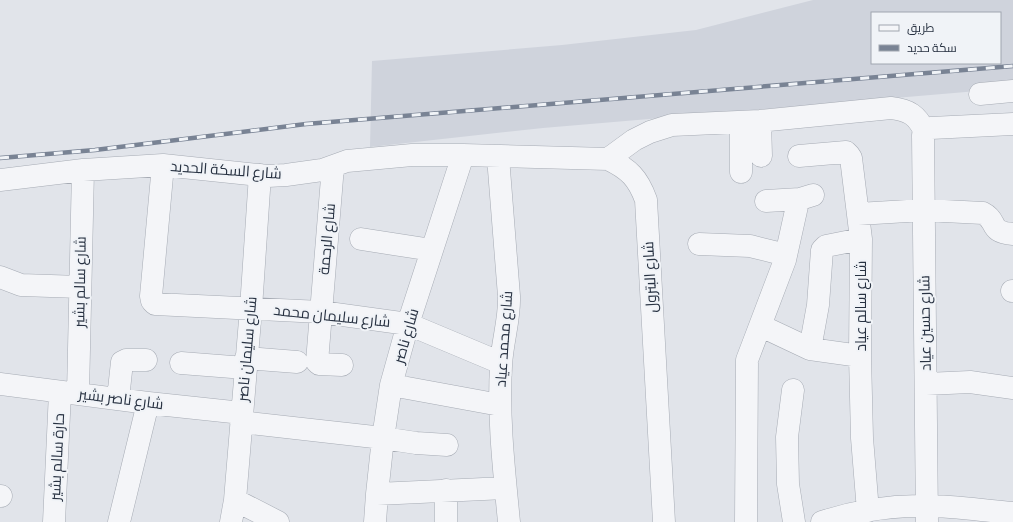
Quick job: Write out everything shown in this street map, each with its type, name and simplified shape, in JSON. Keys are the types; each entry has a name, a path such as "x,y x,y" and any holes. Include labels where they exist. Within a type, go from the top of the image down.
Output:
{"street":[{"path":"980,94 1013,91"},
{"path":"608,159 634,140 650,132 672,125 751,122 891,108 912,114 928,130 1013,124"},
{"path":"751,122 761,156"},
{"path":"741,172 751,122"},
{"name":"شارع حسين عياد","path":"927,514 923,135 928,130"},
{"name":"شارع سالم عياد","path":"798,156 848,153 851,158 861,239 860,356 862,438 868,511"},
{"name":"شارع السكة الحديد","path":"0,180 83,170 163,165 268,176 322,170 347,161 390,157 463,155 498,157"},
{"name":"شارع ناصر","path":"376,522 376,494 391,385 408,324 463,155"},
{"name":"شارع البترول","path":"498,157 608,159 621,165 632,174 641,186 646,200 664,522"},
{"name":"شارع محمد عياد","path":"498,157 509,296 509,313 501,363 500,405 505,488 509,522"},
{"name":"شارع سليمان محمد","path":"163,165 151,296 152,301 155,304 321,312 346,314 408,324 501,363"},
{"name":"شارع الرحمة","path":"333,166 317,362 323,365 342,365"},
{"name":"شارع سالم بشير","path":"69,393 80,288 83,170"},
{"name":"شارع سليمان ناصر","path":"230,522 235,500 251,308 260,175"},
{"path":"746,522 747,360 786,258 797,206 806,197 766,201"},
{"path":"858,214 924,210 983,213 988,216 999,232 1013,234"},
{"path":"361,239 432,250"},
{"path":"810,349 818,305 822,250 826,246 861,239"},
{"path":"699,244 750,246 786,258 821,258"},
{"path":"0,277 21,285 80,288"},
{"path":"761,326 810,349 860,356"},
{"path":"118,399 122,362 126,360 146,360"},
{"path":"181,363 297,362"},
{"path":"926,384 970,382 1013,388"},
{"name":"شارع ناصر بشير","path":"0,384 148,403 416,444 447,445"},
{"path":"391,385 500,405"},
{"path":"793,390 787,437 788,484 794,522"},
{"name":"حارة سالم بشير","path":"54,522 69,393"},
{"path":"119,522 148,403"},
{"path":"376,494 505,488"},
{"path":"446,490 446,522"},
{"path":"235,500 278,522"},
{"path":"822,522 868,511 898,507 927,514 1013,513"}],"shaded area":[{"path":"813,0 1013,0 1013,88 543,128 370,147 372,61 562,45 696,30"}],"railway":[{"path":"0,158 95,150 306,124 1013,66"}]}
